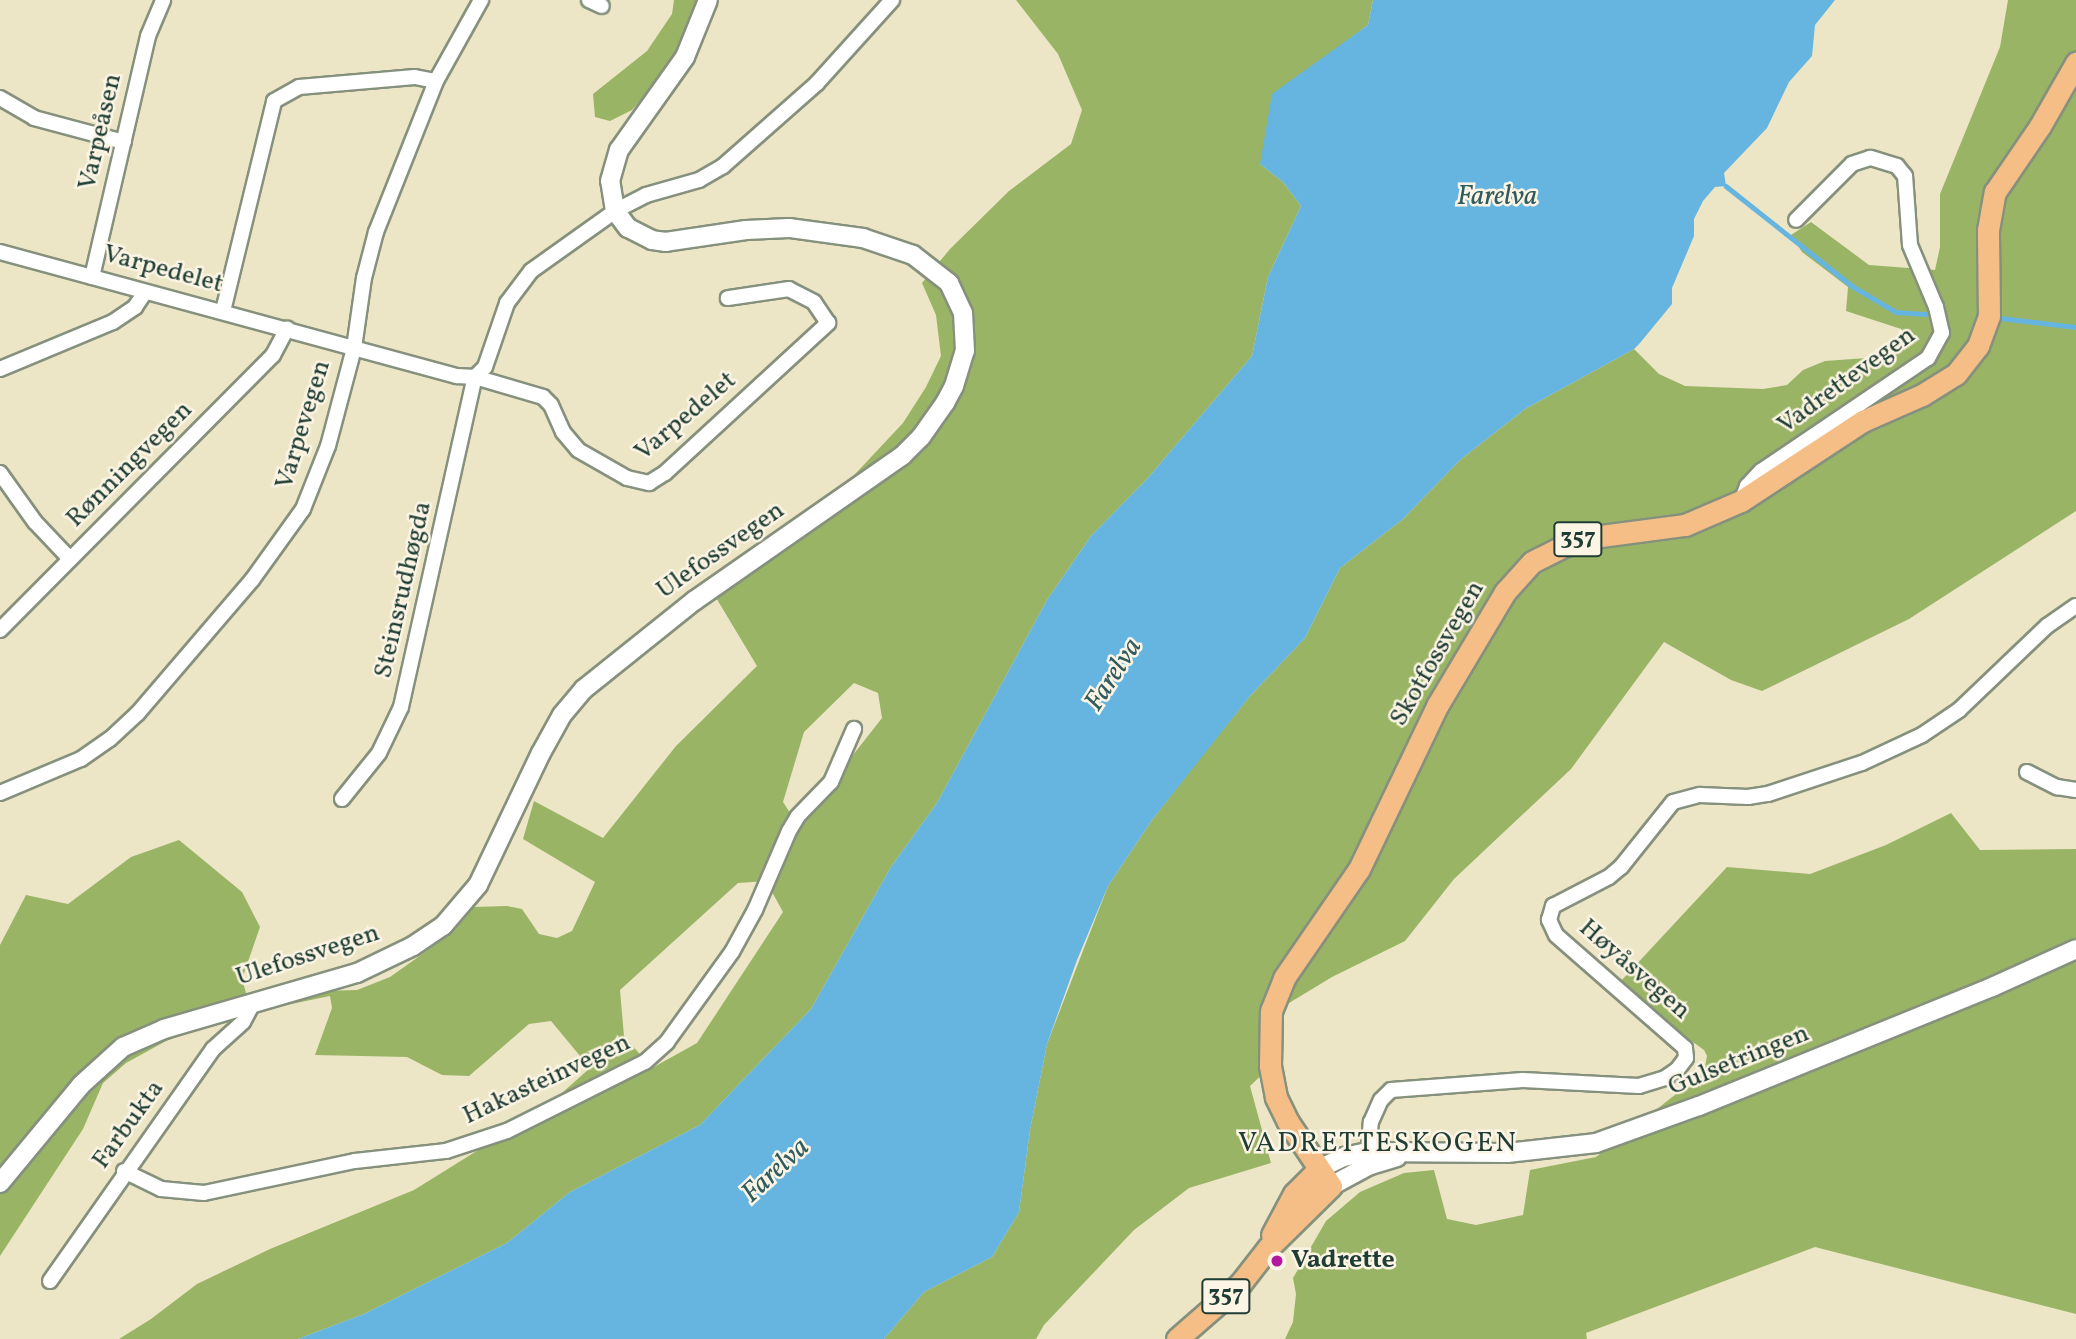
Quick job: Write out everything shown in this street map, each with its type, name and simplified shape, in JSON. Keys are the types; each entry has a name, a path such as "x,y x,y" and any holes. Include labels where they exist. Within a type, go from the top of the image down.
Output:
{"main road":[{"name":"Skotfossvegen","path":"1325,1177 1288,1122 1274,1089 1269,1046 1271,1011 1284,978 1359,869 1427,726 1478,633 1518,576 1548,551 1578,539 1685,525 1741,501 1863,421 1942,385 1970,360 1989,316 1987,230 1995,192 2040,127 2076,63"},
{"name":"357","path":"1177,1339 1240,1284 1325,1177"}],"street":[{"name":"Varpeåsen","path":"92,277 148,36 163,0"},
{"name":"Varpevegen","path":"0,793 57,771 110,739 138,713 252,580 292,526 316,482 354,348 364,278 374,239 436,81 481,0"},
{"path":"615,211 610,181 619,150 685,57 708,0"},
{"path":"475,377 485,367 507,303 520,283 551,256 615,211 646,195 699,180 733,158 839,61 892,0"},
{"path":"223,311 274,101 290,89 299,87 415,77 436,81"},
{"path":"0,98 34,118 124,142"},
{"name":"Vadrettevegen","path":"1741,501 1746,486 1761,471 1928,358 1941,333 1937,307 1910,245 1906,176 1897,166 1871,158 1852,164 1796,220"},
{"name":"Ulefossvegen","path":"0,1183 81,1085 115,1052 141,1037 164,1029 357,973 413,946 443,926 478,885 541,752 562,715 584,689 694,601 902,456 933,421 954,386 965,351 962,313 949,283 914,255 863,238 789,228 746,230 689,240 652,240 628,228 615,211"},
{"name":"Varpedelet","path":"0,252 543,397 551,405 563,432 578,450 627,478 649,483 665,473 828,323 814,302 789,289 728,298"},
{"path":"0,369 113,322 135,307 145,292"},
{"name":"Rønningvegen","path":"0,630 273,355 287,329"},
{"name":"Steinsrudhøgda","path":"342,799 379,754 401,707 464,438 475,377"},
{"path":"0,472 35,522 70,559"},
{"name":"Høyåsvegen","path":"1368,1159 1368,1134 1375,1110 1385,1095 1399,1088 1523,1080 1639,1086 1665,1078 1677,1070 1686,1058 1685,1048 1556,935 1549,920 1553,906 1561,899 1609,877 1621,867 1672,803 1700,795 1748,797 1768,794 1862,763 1922,735 1959,710 2047,626 2076,606"},
{"name":"Hakasteinvegen","path":"124,1171 161,1189 204,1193 355,1161 446,1151 507,1131 645,1062 667,1042 732,952 755,910 789,831 798,816 831,782 854,729"},
{"path":"2027,772 2057,787 2076,790"},
{"name":"Gulsetringen","path":"1368,1159 1407,1154 1537,1152 1566,1149 1614,1138 1992,987 2076,949"},
{"name":"Farbukta","path":"50,1281 124,1171 213,1049 248,1016 253,1003"},
{"path":"1325,1177 1368,1159"}],"green space":[{"path":"674,0 706,0 675,61 632,110 610,121 595,117 593,94 647,51 672,14"},
{"path":"1016,0 1373,0 1368,25 1324,58 1260,164 1283,182 1301,206 1268,277 1252,356 1147,479 1091,536 1047,600 937,803 891,867 811,1009 700,1125 570,1192 507,1243 364,1314 298,1339 119,1339 197,1284 270,1249 414,1190 544,1109 590,1068 551,1021 529,1024 469,1076 442,1075 407,1057 315,1055 332,1008 330,996 239,1015 166,1041 126,1063 103,1083 83,1129 0,1256 0,945 26,895 68,904 131,857 179,840 242,892 260,927 242,979 246,993 357,990 390,977 452,933 474,907 507,906 522,909 539,934 557,938 572,931 595,882 523,839 534,801 603,838 676,746 757,666 715,596 780,554 903,423 926,387 941,356 936,315 922,283 950,249 1009,191 1071,144 1082,110 1058,54","holes":["854,683 878,693 882,718 798,825 783,802 804,732","766,881 783,912 697,1043 652,1068 624,1036 620,990 738,883"]},
{"path":"2008,0 2076,0 2076,511 1909,619 1762,691 1731,680 1664,642 1571,769 1454,879 1405,941 1332,977 1266,1017 1271,1066 1250,1086 1271,1163 1189,1188 1134,1230 1044,1325 1036,1339 884,1339 924,1292 992,1257 1019,1212 1030,1130 1047,1044 1108,886 1152,820 1201,757 1250,696 1305,638 1340,568 1403,519 1460,460 1525,409 1634,349 1659,374 1685,386 1763,389 1787,385 1803,370 1825,361 1867,358 1907,342 1901,329 1846,311 1848,287 1802,252 1791,235 1811,222 1869,265 1935,270 1940,247 1940,194 2000,47"},
{"path":"1951,813 1980,850 2076,849 2076,1314 1815,1247 1586,1333 1587,1339 1285,1339 1293,1322 1296,1294 1293,1278 1326,1221 1360,1192 1404,1173 1434,1170 1447,1219 1476,1225 1523,1215 1530,1170 1596,1157 1704,1072 1707,1056 1704,1050 1657,1016 1620,982 1727,867 1810,874 1886,845"}],"water":[{"name":"Farelva","path":"1373,0 1835,0 1815,25 1812,56 1789,82 1767,128 1724,173 1726,186 1715,187 1703,201 1694,219 1694,236 1672,288 1672,304 1640,343 1634,349 1525,409 1460,460 1403,519 1340,568 1305,638 1250,696 1152,820 1108,886 1077,960 1047,1044 1030,1130 1019,1212 992,1257 924,1292 884,1339 298,1339 364,1314 507,1243 570,1192 700,1125 811,1009 891,867 937,803 1047,600 1091,536 1147,479 1252,356 1268,277 1301,206 1283,182 1260,164 1272,94 1368,25"}],"waterway":[{"path":"1726,186 1852,286 1896,312 1926,314"},
{"path":"2000,318 2076,327"}],"place":[{"name":"Vadrette","path":"1277,1261"}],"district":[{"name":"VADRETTESKOGEN","path":"1378,1144"}]}
